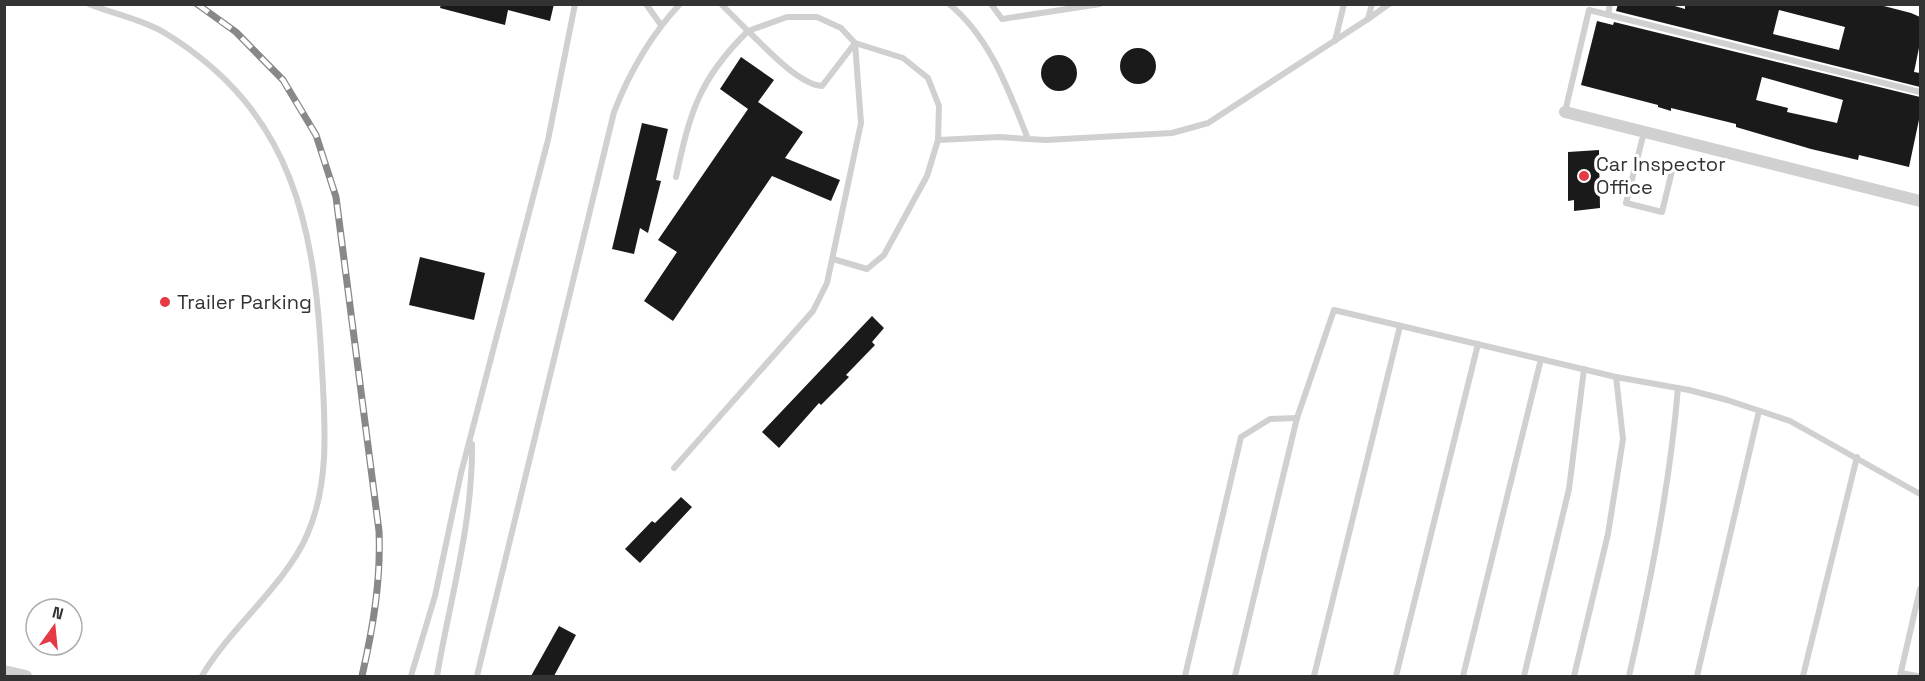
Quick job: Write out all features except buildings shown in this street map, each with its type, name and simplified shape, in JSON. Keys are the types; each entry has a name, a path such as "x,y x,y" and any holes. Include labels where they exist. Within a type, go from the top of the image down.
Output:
{"street":[{"path":"1565,112 1920,201"},
{"path":"4,671 26,676"}],"lane":[{"path":"89,4 163,32 212,66 254,113 283,158 306,226 320,324 324,418 323,477 317,508 307,536 292,561 213,658 202,676"},
{"path":"411,676 435,596 471,434 548,140 575,4"},
{"path":"646,4 661,25"},
{"path":"477,676 614,112 637,62 661,25 681,4"},
{"path":"721,4 783,63 814,86 822,86 855,43"},
{"path":"949,4 974,29 990,54 1028,139"},
{"path":"992,4 1002,19 1100,4"},
{"path":"1335,41 1344,4"},
{"path":"1368,19 1372,4"},
{"path":"938,140 1172,133 1208,123 1389,4"},
{"path":"1608,15 1610,4"},
{"path":"1565,112 1589,10 1920,92"},
{"path":"676,177 687,123 703,85 717,62 748,31 787,17 817,17 841,28 855,43 903,58 928,78 939,106 938,140 927,176 884,255 867,270 833,259"},
{"path":"674,468 813,311 827,283 861,123 855,43"},
{"path":"1637,162 1672,171 1662,212 1626,203 1644,132"},
{"path":"1235,676 1297,418 1334,310 1616,377 1678,388 1759,411 1790,421 1920,494"},
{"path":"1314,676 1400,326"},
{"path":"1396,676 1478,344"},
{"path":"1463,676 1541,359"},
{"path":"1524,676 1569,489 1584,369"},
{"path":"1574,676 1608,534 1623,439 1616,377"},
{"path":"1629,676 1660,529 1673,452 1678,388"},
{"path":"1696,676 1759,411"},
{"path":"1185,676 1241,437 1270,419 1297,418"},
{"path":"437,676 462,557 472,473 471,434"},
{"path":"1803,676 1857,457"},
{"path":"1917,676 1901,675 1920,589"}],"railway":[{"path":"197,4 236,32 283,80 316,135 336,197 379,531 379,568 375,604 362,676"}],"place":[{"name":"Car Inspector Office","path":"1584,176"},
{"name":"Trailer Parking","path":"165,302"}]}
